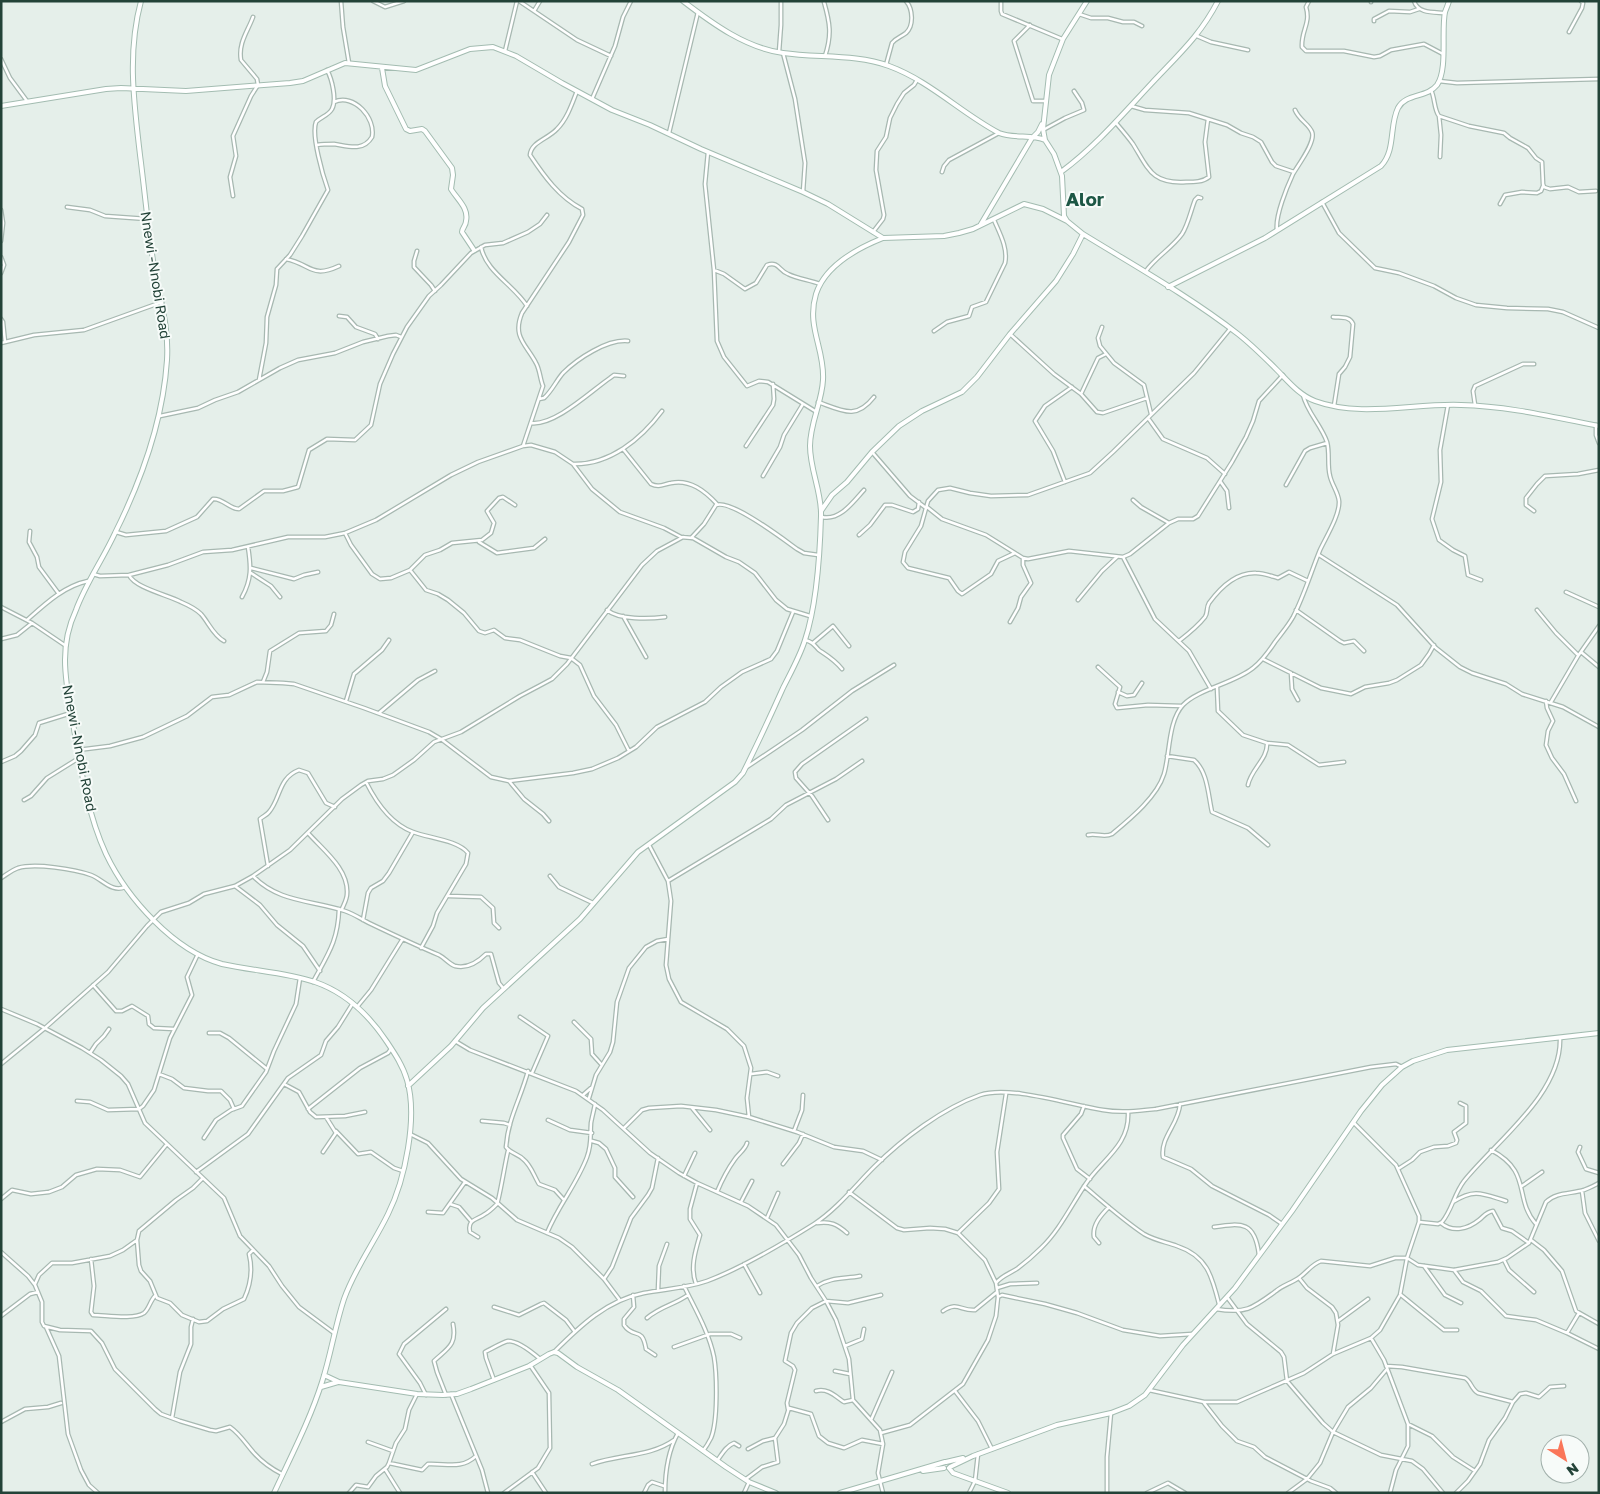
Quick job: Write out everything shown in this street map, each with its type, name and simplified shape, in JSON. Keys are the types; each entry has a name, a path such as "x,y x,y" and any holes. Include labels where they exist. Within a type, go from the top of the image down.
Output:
{"main road":[{"name":"Nnewi -Nnobi Road","path":"141,1 135,31 132,89 155,274 167,328 167,358 160,416 147,457 116,532 76,608 66,646 66,676 86,795 105,852 125,887 153,919 198,954 220,963 313,982 332,989 353,1003 376,1025 401,1064 408,1086 412,1115 403,1171 396,1196 350,1283 334,1333 321,1387 274,1493"},
{"path":"683,1 725,31 748,42 781,53 863,60 886,65 917,80 999,133 1045,140"},
{"path":"1067,221 1062,210 1061,172 1054,154 1045,140 1043,121 1049,75 1063,39 1087,1"},
{"path":"1061,172 1082,156 1116,123 1196,36 1209,20 1218,1"},
{"path":"1168,287 1241,252 1381,166 1386,161 1389,154 1394,122 1402,101 1431,90 1439,81 1443,54 1445,13 1449,1"},
{"path":"1,106 106,89 186,91 303,81 349,63 382,68 416,70 457,53 478,47 493,47 538,67 612,110 803,192 850,216 883,238"},
{"path":"382,68 384,86 406,129 410,131 422,129 425,131 452,168 451,189 463,205 466,214 466,224 462,228 462,232 474,250"},
{"path":"977,227 986,216 1043,121"},
{"path":"408,1086 455,1041 484,1008 594,904 624,866 648,844 735,782 746,767 805,640 810,616 822,516 810,460 810,431 823,382 823,371 812,313 815,296 820,284 830,272 854,252 883,238 944,236 977,227 1024,204 1043,209 1067,221 1082,234 1145,272 1230,329 1258,352 1302,394 1313,400 1334,406 1364,409 1448,405 1475,406 1546,415 1598,426"},
{"path":"986,216 986,220 989,221"},
{"path":"822,511 827,501 851,478 872,452 892,432 908,420 936,404 962,392 978,377 1010,334 1056,282 1073,254 1082,234"},
{"path":"911,1473 947,1468 975,1455 1057,1425 1111,1413 1137,1402 1149,1390 1192,1334 1227,1297 1382,1085 1402,1066 1427,1055 1447,1050 1599,1032"},
{"path":"324,1375 339,1382 417,1394 448,1395 472,1389 530,1365 554,1352 558,1353 577,1367 618,1390 717,1461 748,1480 776,1493"},
{"path":"321,1387 339,1382"},
{"path":"840,1493 975,1455"},
{"path":"946,1462 943,1466 953,1473 1008,1493"}],"street":[{"path":"342,1 349,63"},
{"path":"373,1 385,6 404,1"},
{"path":"505,51 518,1 577,40 611,56"},
{"path":"534,11 540,1"},
{"path":"592,100 615,46 623,17 631,1"},
{"path":"781,1 781,53 794,98 804,152 803,192"},
{"path":"886,65 892,43 907,33 910,27 911,9 906,1"},
{"path":"1001,1 1002,14 1063,39"},
{"path":"1309,1 1306,7 1309,16 1302,42 1302,48 1306,51 1344,51 1374,57 1391,50 1424,44 1443,54"},
{"path":"1414,1 1415,6 1419,9"},
{"path":"1569,32 1582,8 1583,3 1581,1"},
{"path":"824,2 831,36 825,57"},
{"path":"1374,21 1374,19 1389,11 1410,12 1419,9 1445,13"},
{"path":"668,133 698,12"},
{"path":"1079,14 1091,18 1108,18 1123,22 1134,22 1142,26"},
{"path":"233,196 230,177 236,156 233,136 258,85 257,79 241,60 240,56 242,41 249,30 253,16"},
{"path":"1030,25 1015,40 1015,43 1033,101 1045,101"},
{"path":"1196,36 1211,42 1248,50"},
{"path":"1,59 10,78 27,101"},
{"path":"259,380 266,343 267,317 276,285 276,272 311,222 328,190 314,132 319,119 330,112 334,102 330,75 327,70"},
{"path":"1439,81 1457,83 1599,79"},
{"path":"873,232 884,215 876,170 877,150 886,137 890,118 897,104 904,93 914,86 917,80"},
{"path":"1431,90 1435,97 1436,113 1439,116 1442,135 1440,157"},
{"path":"523,446 543,386 538,366 522,343 519,334 520,320 527,306 564,250 583,215 582,210 565,198 547,180 530,155 531,149 534,146 557,129 566,116 578,91"},
{"path":"1043,130 1084,110 1082,102 1074,91"},
{"path":"317,145 337,144 350,148 366,144 372,137 371,123 359,107 346,99 334,102"},
{"path":"1131,106 1145,110 1189,113 1227,125 1253,137 1263,146 1276,166 1294,172"},
{"path":"1277,231 1277,218 1294,172 1310,143 1312,134 1311,130 1298,117 1295,110"},
{"path":"1439,116 1469,126 1504,133 1528,148 1542,162 1543,186 1541,191 1537,193 1522,192 1505,195 1500,204"},
{"path":"1116,123 1133,144 1144,164 1162,180 1172,183 1206,180 1209,177 1205,142 1208,118"},
{"path":"942,172 949,160 999,133"},
{"path":"708,152 705,184 714,270 717,341 720,350 747,386 763,380 773,384 815,411"},
{"path":"1543,186 1550,189 1568,187 1579,192 1596,191"},
{"path":"1145,272 1183,233 1195,200 1198,197 1201,198"},
{"path":"1322,202 1339,233 1375,268 1399,273 1434,286 1456,298 1476,304 1507,308 1548,309 1563,312 1599,328"},
{"path":"67,207 90,210 106,216 147,219"},
{"path":"1,210 3,223 1,241"},
{"path":"116,532 126,535 163,532 197,517 213,499 218,499 239,509 264,491 283,491 298,487 308,450 327,439 355,440 371,425 380,384 401,337 429,296 474,250 503,243 528,232 540,224 547,215"},
{"path":"934,331 947,322 969,316 972,307 986,302 1005,264 1006,258 1005,247 994,220"},
{"path":"481,247 487,262 527,306"},
{"path":"417,252 414,267 435,291"},
{"path":"1,257 4,265 1,273"},
{"path":"286,259 300,263 316,272 327,272 339,266"},
{"path":"714,270 724,274 744,289 754,285 767,265 773,264 779,266 787,274 820,284"},
{"path":"1,319 3,322 3,343 34,335 84,330 162,302"},
{"path":"339,316 347,316 356,327 375,334 378,338"},
{"path":"1333,318 1346,318 1353,324 1350,357 1339,374 1334,406"},
{"path":"1102,326 1098,338 1100,346 1127,373 1141,382 1145,388 1152,414"},
{"path":"160,416 203,406 238,392 298,360 335,353 378,338 396,335 407,327"},
{"path":"858,535 870,525 885,505 892,505 913,512 918,509 920,503 944,488 958,489 985,496 1028,495 1090,473 1100,466 1194,373 1230,329"},
{"path":"1010,334 1054,374 1081,394 1090,406 1100,413 1147,398"},
{"path":"396,335 401,337"},
{"path":"539,399 544,398 564,373 581,358 615,342 628,341"},
{"path":"1081,394 1098,358 1106,354"},
{"path":"1475,406 1473,391 1475,386 1523,364 1534,364"},
{"path":"531,423 537,424 558,415 614,375 624,376"},
{"path":"872,452 906,492 942,519 986,535 1023,558 1034,558 1069,551 1123,557 1130,554 1169,523 1193,519 1198,516 1246,437 1259,401 1283,375"},
{"path":"746,446 773,405 773,384"},
{"path":"1065,482 1053,451 1035,421 1045,406 1072,387"},
{"path":"1088,835 1107,836 1112,834 1140,810 1162,779 1171,735 1182,706 1193,698 1245,674 1263,659 1296,610 1338,513 1339,505 1339,498 1330,476 1327,443 1316,420 1304,402 1302,394"},
{"path":"818,402 841,410 853,411 864,409 874,397"},
{"path":"763,476 802,404"},
{"path":"1448,405 1440,450 1441,482 1432,519 1439,540 1465,556 1468,575 1481,580"},
{"path":"573,464 583,464 623,449 640,436 662,411"},
{"path":"1148,418 1162,440 1207,458 1225,474"},
{"path":"1598,426 1596,435 1599,443"},
{"path":"1286,485 1305,451 1327,443"},
{"path":"93,574 100,576 129,575 168,565 204,552 221,552 288,537 325,537 345,533 376,520 451,475 478,462 531,445 555,452 573,464 592,489 620,512 683,537 691,538 749,568 776,600 793,612 810,616"},
{"path":"623,449 651,484 659,486 675,482 692,484 702,489 717,504 726,505 746,515 804,553 818,555"},
{"path":"1534,510 1526,505 1526,498 1545,476 1578,474 1599,470"},
{"path":"1220,480 1227,491 1229,508"},
{"path":"822,516 829,518 838,515 864,490"},
{"path":"345,533 362,561 376,577 384,580 410,570 425,555 440,550 452,543 479,542 490,535 493,530 494,523 487,511 499,498 505,498 515,505"},
{"path":"929,499 921,526 902,562 905,566 947,578 958,592 962,594 991,574 998,561 1015,553"},
{"path":"1133,500 1141,507 1169,523"},
{"path":"691,538 704,524 717,504"},
{"path":"30,531 29,542 40,567 59,594"},
{"path":"1,1064 45,1028 117,963 161,912 189,903 204,894 235,886 253,876 290,850 350,793 366,782 393,775 414,760 431,744 461,732 540,686 562,670 633,575 650,556 683,537"},
{"path":"479,542 497,553 534,548 545,539"},
{"path":"242,596 249,584 251,573 248,547"},
{"path":"1319,554 1397,605 1434,645 1460,667 1506,684 1522,694 1551,702 1599,727"},
{"path":"1078,600 1102,571 1117,557"},
{"path":"1123,557 1155,619 1179,641 1195,660 1212,689"},
{"path":"1010,622 1021,598 1031,583 1023,566 1023,558"},
{"path":"251,568 294,579 318,572"},
{"path":"410,570 426,590 448,600 479,631 485,633 494,630 505,638 520,640 560,656 571,658 580,665 594,696 616,724 629,751"},
{"path":"1179,641 1202,620 1206,615 1208,604 1225,584 1242,575 1254,572 1278,578 1289,572 1308,581"},
{"path":"251,573 271,586 280,598"},
{"path":"129,575 138,584 179,600 199,612 216,635 224,641"},
{"path":"27,620 59,594 73,586 90,581"},
{"path":"1566,592 1599,607"},
{"path":"1,607 32,623 66,646"},
{"path":"607,610 613,614 623,616 665,617"},
{"path":"1296,610 1340,641 1344,643 1354,641 1364,651"},
{"path":"1538,610 1556,633 1580,654 1599,667"},
{"path":"78,750 110,746 143,737 187,716 212,697 230,695 249,685 263,682 294,684 429,732 491,777 509,781 592,769 636,748 657,727 705,702 742,672 771,659 777,651 793,612"},
{"path":"263,682 267,672 270,651 299,633 326,631 331,625 334,614"},
{"path":"623,616 646,657"},
{"path":"1,639 17,635 32,623"},
{"path":"813,643 833,626 849,646"},
{"path":"1551,702 1599,626"},
{"path":"346,701 354,674 382,650 389,640"},
{"path":"805,640 813,643 831,657 842,669"},
{"path":"1263,659 1321,688 1351,694 1365,687 1398,680 1421,665 1434,645"},
{"path":"746,767 795,735 852,691 894,665"},
{"path":"1098,668 1119,686 1115,704 1117,708 1148,705 1182,706"},
{"path":"379,713 418,680 434,671"},
{"path":"1291,673 1292,689 1298,700"},
{"path":"1118,692 1127,696 1134,695 1142,683"},
{"path":"1217,687 1219,713 1241,733 1267,743 1288,745 1319,765 1344,762"},
{"path":"1546,701 1553,721 1548,731 1546,745 1552,758 1564,774 1576,801"},
{"path":"1,762 16,756 35,735 40,723 71,713"},
{"path":"828,820 796,778 797,768 866,718"},
{"path":"1248,785 1252,774 1263,757 1267,743"},
{"path":"1167,756 1194,760 1206,782 1212,812 1248,828 1268,845"},
{"path":"24,800 47,778 79,758"},
{"path":"668,881 766,823 786,805 836,779 862,760"},
{"path":"268,866 260,819 269,813 282,785 292,774 299,770 308,773 326,804 335,807"},
{"path":"509,781 524,799 549,821"},
{"path":"366,782 376,802 397,823 413,832 463,848 468,853 466,864 437,913 431,930 420,948"},
{"path":"363,920 368,893 371,888 383,880 389,873 413,832"},
{"path":"308,833 328,853 343,874 347,894 341,909 333,947 313,982"},
{"path":"648,844 652,848 668,881 671,901 666,970 677,997 685,1006 727,1030 740,1040 747,1051 751,1074 747,1098 749,1116"},
{"path":"1,878 23,867 57,867 91,875 115,889 120,890 125,887"},
{"path":"253,876 275,893 341,909 402,940 442,957 454,965 476,963 486,954 491,954 499,983 504,989"},
{"path":"550,876 562,889 594,904"},
{"path":"235,886 260,905 277,925 303,946 320,971"},
{"path":"448,896 481,897 493,908 494,923 499,928"},
{"path":"589,1099 601,1064 610,1052 613,1042 616,1002 629,968 646,947 657,941 668,939"},
{"path":"357,1007 380,976 402,940"},
{"path":"77,1101 90,1102 108,1110 139,1110 151,1096 174,1030 192,995 187,977 198,954"},
{"path":"204,1138 216,1120 242,1106 267,1070 274,1050 296,1004 300,978"},
{"path":"93,984 116,1011 122,1011 132,1006 148,1016 149,1024 154,1028 174,1030"},
{"path":"196,1172 248,1134 288,1078 321,1055 326,1041 353,1003"},
{"path":"1,1009 45,1028 90,1053 101,1060 128,1084 145,1123 224,1198 240,1236 269,1266 299,1307 334,1333"},
{"path":"520,1017 548,1036 532,1073"},
{"path":"574,1022 591,1039 592,1054 601,1064"},
{"path":"90,1053 109,1029"},
{"path":"210,1033 220,1033 229,1038 267,1070"},
{"path":"1441,1223 1446,1218 1465,1180 1491,1150 1515,1128 1546,1085 1556,1064 1560,1037"},
{"path":"455,1041 476,1052 568,1086 589,1099 658,1158 684,1176 741,1202 776,1225 799,1255 826,1301 849,1359 853,1400 876,1424 881,1433 882,1444 878,1473 883,1493"},
{"path":"308,1109 360,1068 388,1053 391,1048"},
{"path":"554,1352 600,1311 619,1299 696,1284 725,1274 815,1223 882,1160 921,1128 962,1103 981,1095 1031,1096 1103,1110 1128,1112 1156,1109 1371,1067 1396,1064 1402,1066"},
{"path":"478,1237 469,1230 472,1221 487,1214 498,1203 508,1151 506,1147 510,1125 516,1102 523,1091 528,1071"},
{"path":"751,1074 766,1072 778,1076"},
{"path":"159,1074 172,1079 184,1088 223,1092 230,1100 234,1109"},
{"path":"284,1084 299,1092 308,1109 316,1117 346,1116 365,1112"},
{"path":"583,1095 592,1086"},
{"path":"958,1233 989,1203 999,1189 997,1152 1006,1094"},
{"path":"794,1131 802,1110 803,1095"},
{"path":"1398,1169 1420,1152 1456,1143 1457,1140 1454,1132 1466,1122 1466,1106 1460,1103"},
{"path":"547,1233 552,1220 582,1170 592,1141 591,1123 595,1104"},
{"path":"1180,1104 1175,1122 1164,1140 1163,1157 1191,1169 1212,1186 1235,1196 1282,1224"},
{"path":"624,1128 646,1109 672,1106 716,1110 749,1116 834,1146 863,1151 882,1160"},
{"path":"1084,1106 1082,1114 1063,1135 1063,1138 1078,1169 1090,1179"},
{"path":"692,1108 710,1130"},
{"path":"996,1283 999,1279 1019,1267 1044,1245 1070,1212 1084,1186 1104,1164 1124,1136 1128,1126 1128,1112"},
{"path":"326,1117 336,1132 358,1154 371,1152 394,1168 403,1171"},
{"path":"548,1120 570,1130 592,1133"},
{"path":"482,1121 510,1125"},
{"path":"1149,1390 1204,1402 1237,1402 1304,1373 1334,1354 1371,1338 1380,1330 1400,1295 1407,1258 1419,1222 1418,1211 1398,1169 1390,1158 1354,1123"},
{"path":"323,1152 336,1132"},
{"path":"409,1134 428,1143 465,1182 498,1203 517,1220 547,1233 572,1247 604,1279 619,1299"},
{"path":"783,1164 803,1134"},
{"path":"592,1141 603,1146 608,1152 615,1168 615,1176 633,1197"},
{"path":"716,1192 723,1176 746,1147 747,1143"},
{"path":"1,1199 12,1190 31,1194 49,1192 62,1187 76,1175 97,1169 120,1170 140,1177 167,1144"},
{"path":"1580,1148 1578,1152 1586,1169 1599,1173"},
{"path":"1491,1150 1510,1163 1514,1169 1522,1186 1527,1211 1536,1224"},
{"path":"508,1151 523,1159 539,1184 555,1190 564,1200"},
{"path":"684,1176 695,1153"},
{"path":"604,1279 612,1267 631,1218 652,1188 658,1158"},
{"path":"1522,1186 1542,1172"},
{"path":"202,1178 193,1188 139,1231 137,1240 139,1265 141,1271 152,1285 155,1296 159,1300 170,1303 182,1315 202,1322 207,1321 223,1309 244,1298 251,1274 249,1254 253,1250"},
{"path":"741,1202 752,1181"},
{"path":"428,1212 442,1213 465,1182"},
{"path":"696,1284 693,1267 694,1254 700,1235 690,1219 690,1209 697,1183"},
{"path":"1405,1270 1412,1265 1454,1270 1504,1260 1530,1241 1536,1224 1549,1199 1556,1195 1582,1190 1599,1183"},
{"path":"1084,1186 1146,1235 1179,1246 1201,1260 1211,1275 1218,1308 1237,1311 1250,1308 1299,1278 1321,1261 1370,1266 1395,1258 1407,1258"},
{"path":"1582,1190 1585,1213 1599,1241"},
{"path":"849,1192 897,1228 904,1230 930,1228 958,1233 985,1260 997,1289 996,1316 988,1340 967,1378 955,1391 910,1425 881,1433"},
{"path":"1453,1202 1466,1194 1472,1193 1506,1201"},
{"path":"767,1218 778,1194"},
{"path":"450,1204 459,1207 472,1221"},
{"path":"1099,1243 1094,1237 1094,1229 1101,1215 1109,1207"},
{"path":"1419,1222 1441,1223 1448,1228 1462,1229 1474,1224 1493,1211 1502,1228 1512,1231 1544,1250 1562,1271 1574,1308 1579,1313 1599,1324"},
{"path":"815,1223 832,1222 848,1233"},
{"path":"1214,1227 1228,1224 1241,1225 1255,1234 1259,1255"},
{"path":"35,1285 39,1275 52,1263 72,1263 116,1254 137,1240"},
{"path":"658,1290 659,1266 667,1244"},
{"path":"1,1252 28,1276 38,1292 42,1302 42,1322 59,1356 68,1434 89,1485 98,1493"},
{"path":"1407,1258 1412,1265"},
{"path":"91,1259 94,1286 91,1312 93,1315 130,1316 142,1314 146,1312 151,1300 155,1296"},
{"path":"1504,1260 1509,1270 1534,1292"},
{"path":"744,1264 760,1293"},
{"path":"1424,1266 1446,1295 1460,1302"},
{"path":"1454,1270 1463,1282 1481,1291 1506,1316 1531,1319 1567,1333 1599,1349"},
{"path":"817,1286 826,1280 834,1278 860,1276"},
{"path":"1299,1278 1307,1288 1334,1310 1338,1321 1334,1354"},
{"path":"942,1311 953,1306 975,1310 997,1289 1010,1284 1037,1283"},
{"path":"684,1286 703,1324 714,1358 716,1402 714,1428 703,1451"},
{"path":"1,1316 30,1294 38,1292"},
{"path":"648,1318 664,1306 678,1302 688,1294"},
{"path":"633,1295 634,1307 624,1319 624,1325 630,1332 641,1334 644,1337 646,1349 655,1355"},
{"path":"744,1493 748,1480 762,1468 778,1462 775,1438 784,1424 795,1370 785,1361 792,1334 803,1316 812,1308 826,1301 848,1303 881,1295"},
{"path":"998,1297 1002,1295 1052,1305 1123,1330 1160,1336 1192,1334"},
{"path":"1400,1295 1444,1330 1457,1330"},
{"path":"1227,1297 1247,1324 1281,1352 1284,1356 1288,1381 1323,1423 1333,1432 1381,1455 1402,1458 1418,1464 1443,1493"},
{"path":"1338,1321 1368,1299"},
{"path":"494,1307 519,1316 544,1303 566,1320 575,1332"},
{"path":"426,1395 415,1375 399,1354 404,1344 446,1309"},
{"path":"1567,1333 1579,1313"},
{"path":"172,1418 180,1372 191,1344 193,1319"},
{"path":"453,1324 454,1340 447,1351 434,1361 437,1372 476,1456 488,1493"},
{"path":"46,1327 67,1331 91,1331 102,1343 115,1369 161,1414 210,1430 216,1431 230,1427 238,1433 254,1454 282,1474"},
{"path":"845,1346 862,1339 864,1329"},
{"path":"674,1347 707,1335 731,1334 740,1338"},
{"path":"1371,1338 1380,1353 1408,1424 1408,1446 1396,1470 1390,1493"},
{"path":"494,1380 485,1352 505,1342 525,1348 540,1359"},
{"path":"504,1493 541,1464 550,1448 549,1393 530,1365"},
{"path":"1288,1493 1306,1478 1322,1458 1333,1432 1348,1407 1363,1396 1386,1368 1402,1367 1468,1379 1474,1390 1478,1393 1513,1402"},
{"path":"835,1370 850,1374"},
{"path":"871,1420 892,1372"},
{"path":"1456,1493 1482,1460 1489,1440 1505,1418 1513,1402 1523,1393 1539,1397 1550,1387 1564,1386"},
{"path":"816,1391 824,1390 844,1402 853,1400"},
{"path":"955,1391 978,1422 992,1449"},
{"path":"349,1493 356,1485 366,1488 370,1487 376,1476 389,1464 417,1394"},
{"path":"1204,1402 1222,1426 1237,1441 1254,1447 1265,1457 1330,1488 1336,1493"},
{"path":"1,1422 25,1409 48,1407 61,1403"},
{"path":"788,1410 791,1408 811,1414 819,1436 828,1443 844,1448 862,1440 882,1444"},
{"path":"1107,1493 1107,1458 1111,1413"},
{"path":"1408,1424 1432,1436 1453,1457 1475,1471"},
{"path":"665,1493 668,1459 678,1433"},
{"path":"748,1449 775,1438"},
{"path":"592,1464 608,1458 624,1457 659,1449 674,1440"},
{"path":"368,1442 393,1451"},
{"path":"717,1461 732,1444 734,1443 739,1446"},
{"path":"969,1493 975,1481 975,1455"},
{"path":"389,1464 422,1470 428,1464 448,1466 464,1464 476,1456"},
{"path":"385,1469 400,1493"},
{"path":"532,1472 546,1493"},
{"path":"644,1493 652,1482 665,1486"},
{"path":"1147,1493 1168,1483 1185,1493"}],"district":[{"name":"Alor","path":"1085,198"}]}
